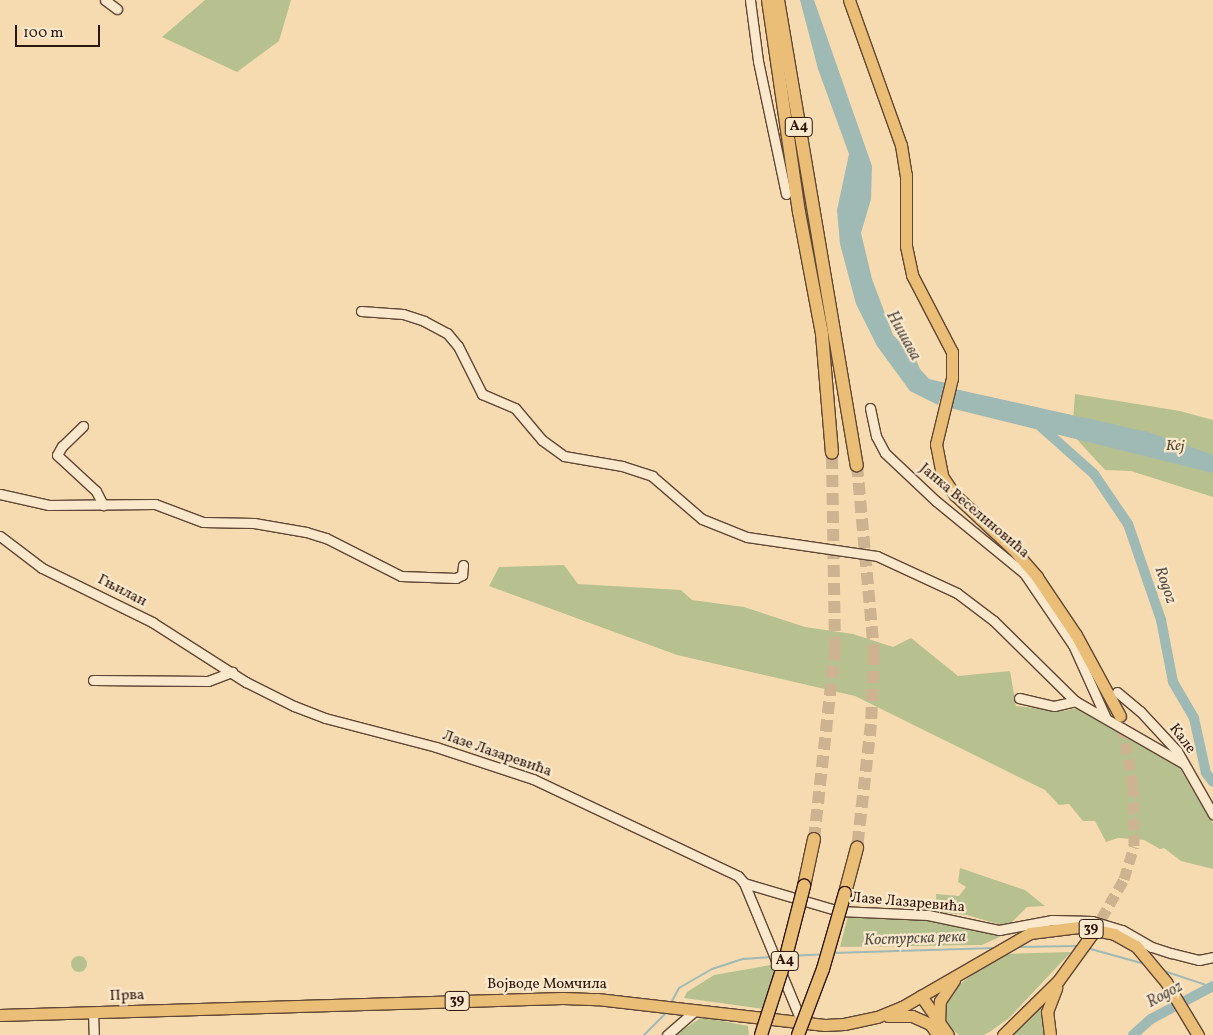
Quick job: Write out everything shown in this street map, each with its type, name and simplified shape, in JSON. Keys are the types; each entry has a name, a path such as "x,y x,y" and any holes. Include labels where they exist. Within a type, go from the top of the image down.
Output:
{"highway":[{"name":"A4","path":"768,0 795,186 822,334 832,453"},
{"name":"A4","path":"778,0 856,465"},
{"name":"A4","path":"760,1035 784,964 814,839"},
{"name":"A4","path":"800,1029 826,960 857,848"}],"main road":[{"path":"849,0 900,140 906,175 907,256 912,276 949,343 954,368 938,429 937,459 947,485 1037,577 1076,635 1120,716"},
{"name":"39","path":"696,1010 800,1029 878,1017 917,999 1006,944 1042,930 1079,927 1120,937 1145,956 1166,982 1197,1033"},
{"path":"1004,1034 1058,981 1082,951 1091,936"},
{"path":"936,1027 942,996 959,972"},
{"path":"1050,1035 1047,1012 1058,981"},
{"name":"Војводе Момчила","path":"254,1007 563,998 696,1010"},
{"path":"917,999 936,1027"},
{"name":"Прва","path":"0,1015 254,1007"},
{"path":"878,1017 912,1016 948,1035"}],"street":[{"path":"105,0 117,10"},
{"path":"750,0 758,62 786,194"},
{"path":"361,311 403,314 424,320 447,334 458,346 482,394 515,408 542,440 564,456 622,466 652,476 702,519 732,532 764,541 828,547 877,556 957,593 994,621 1076,701 1105,716 1183,763"},
{"name":"Јанка Веселиновића","path":"870,408 876,436 885,453 936,501 1024,573 1073,645 1105,716"},
{"path":"83,426 56,455 96,491 103,505"},
{"path":"0,494 49,504 155,504 203,522 254,523 306,532 326,538 401,576 456,578 462,575 463,565"},
{"name":"Гњилан","path":"0,536 42,568 152,622 232,672"},
{"path":"93,680 208,681 232,672"},
{"name":"Лазе Лазаревића","path":"232,672 325,718 436,747 534,779 684,849 738,876 744,883 838,911 928,915 999,930 1052,920 1092,922 1122,930 1152,947 1171,953 1199,960 1213,957"},
{"name":"Кале","path":"1117,692 1140,710 1177,751 1213,814"},
{"path":"1019,698 1054,706 1076,701"},
{"path":"744,883 776,956 800,1029"},
{"path":"667,1035 696,1010"},
{"path":"93,1012 94,1035"}],"green space":[{"path":"205,0 291,0 279,41 237,72 162,37"},
{"name":"Кеј","path":"1075,394 1180,411 1213,420 1213,497 1131,471 1105,470 1072,434"},
{"path":"564,565 578,584 681,590 692,600 744,607 805,627 853,634 893,647 911,638 958,676 1010,671 1016,706 1063,711 1078,708 1175,760 1213,824 1213,869 1181,861 1164,848 1160,849 1144,840 1118,838 1106,842 1095,821 1083,821 1069,804 1059,805 1045,790 855,696 677,655 489,586 499,567"},
{"path":"960,868 1025,890 1045,906 1027,907 1012,922 1001,925 967,915 937,912 936,894 959,896 966,887 958,882"},
{"path":"849,912 957,922 1004,935 982,945 840,947"},
{"path":"1071,952 1009,1018 991,1031 984,1035 959,1035 949,1027 944,1017 948,1000 956,987 988,963 1003,954"},
{"path":"76,956 82,956 87,961 85,970 76,972 71,967 71,961"},
{"path":"776,964 764,1009 684,998 687,992 714,975"},
{"path":"1047,1000 1047,1035 1009,1035"},
{"path":"702,1017 748,1026 749,1035 675,1035"}],"water":[{"path":"800,0 814,0 872,166 871,199 861,233 872,279 893,335 914,355 920,369 929,379 946,383 938,405 910,391 877,346 856,304 840,244 837,210 849,154 818,69"},
{"path":"955,389 1148,432 1213,455 1213,473 950,408"}],"waterway":[{"name":"Rogoz","path":"1039,425 1094,474 1128,524 1161,620 1173,682 1194,718 1206,773 1213,782"},
{"name":"Костурска река","path":"1015,947 1077,946"},
{"name":"Костурска река","path":"832,953 995,948"},
{"name":"Костурска река","path":"1087,948 1145,964"},
{"name":"Костурска река","path":"790,956 823,954"},
{"name":"Костурска река","path":"671,1003 679,988 712,969 743,959 770,957"},
{"name":"Костурска река","path":"1164,971 1212,987"},
{"name":"Rogoz","path":"1133,1035 1151,1019 1213,986"},
{"name":"Костурска река","path":"644,1035 667,1012"}],"tunnel":[{"path":"814,839 835,649 832,453"},
{"path":"857,465 874,653 871,724 857,848"},
{"path":"1093,933 1124,879 1134,846 1133,786 1121,720"}],"water label":[{"name":"Нишава","path":"903,336"}]}
